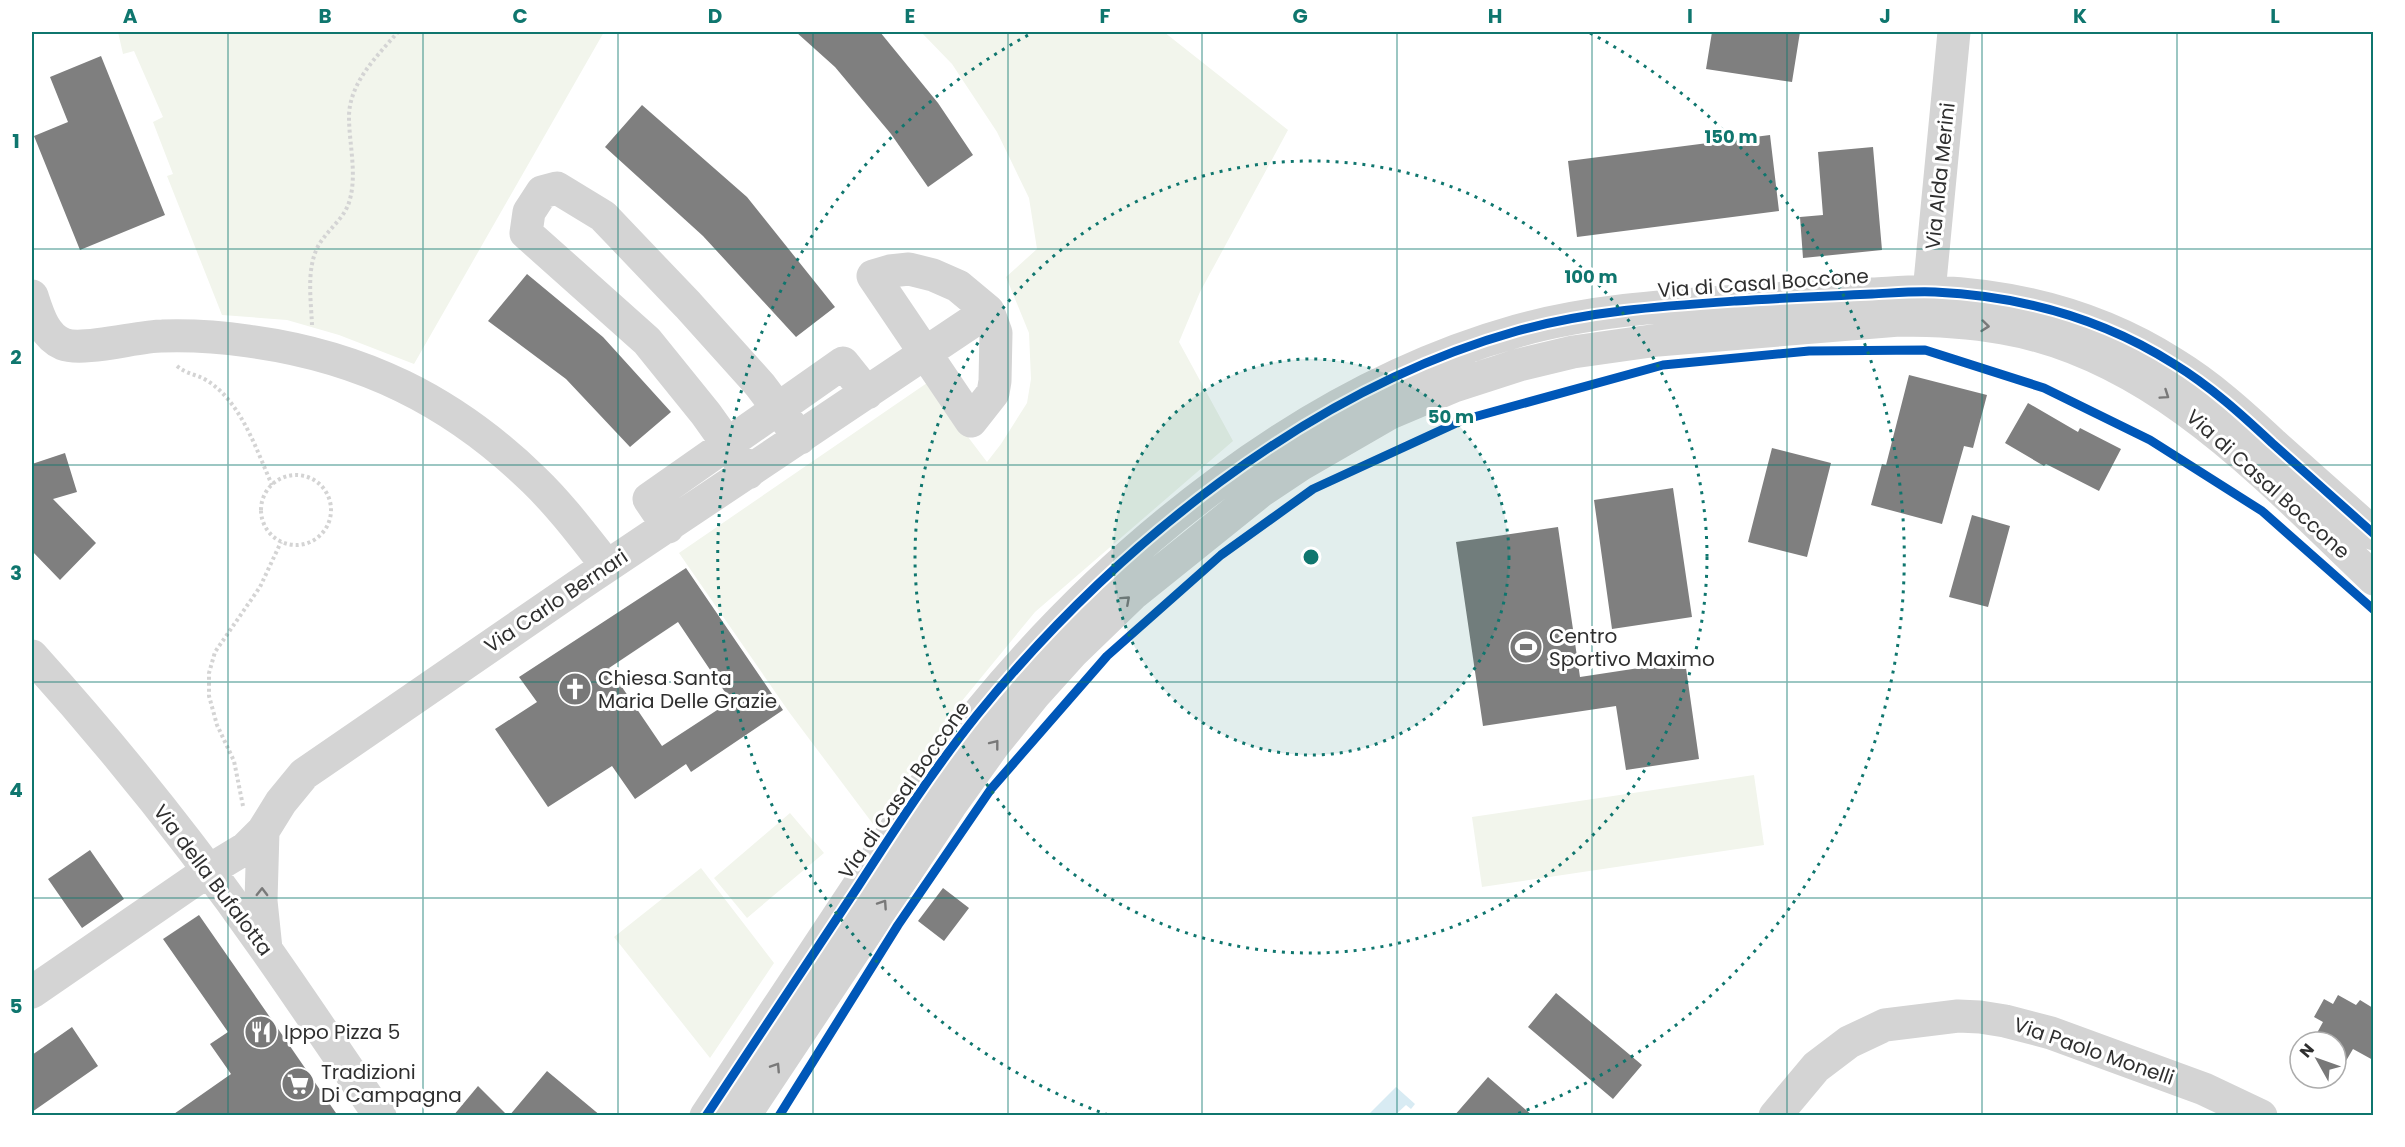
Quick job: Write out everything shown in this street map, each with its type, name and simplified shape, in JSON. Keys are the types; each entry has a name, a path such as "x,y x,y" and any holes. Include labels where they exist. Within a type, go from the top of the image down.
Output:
{"street":[{"name":"Via Alda Merini","path":"1928,306 1954,32"},
{"path":"748,473 647,341 526,233 529,212 542,192 557,188 603,216 688,305 778,408 800,438"},
{"path":"890,271 921,271 958,286 988,311 996,333 995,381 993,393 971,421 873,276 890,271"},
{"path":"32,296 45,328 54,339 64,345 81,346 161,336 240,340 312,352 374,372 460,417 488,439 535,480 608,566"},
{"name":"Via di Casal Boccone","path":"706,1116 921,791 979,714 1046,638 1125,561 1190,507 1262,453 1308,423 1380,383 1465,348 1521,330 1596,314 1697,304 1794,297 1928,306 2035,336 2094,357 2142,381 2184,409 2231,446 2373,579"},
{"name":"Via di Casal Boccone","path":"744,1116 950,806 993,746 1072,653 1132,594 1237,509 1300,465 1361,428 1416,401 1454,386 1573,352 1658,340 1836,324 1928,306 1993,297 2021,302 2091,323 2133,340 2176,365 2229,404 2373,534"},
{"name":"Via Carlo Bernari","path":"32,992 208,871 238,854 263,831 292,787 304,774 608,566 988,311"},
{"path":"668,527 649,499 843,363 867,393"},
{"name":"Via della Bufalotta","path":"32,656 95,729 208,871 267,950 380,1116"},
{"path":"263,831 261,901 267,950"},
{"name":"Via Paolo Monelli","path":"1775,1116 1816,1067 1849,1042 1885,1025 1958,1016 2005,1021 2051,1033 2204,1089 2261,1116"}],"path":[{"path":"312,352 311,263 320,242 344,214 350,198 352,156 349,115 352,103 365,71 398,32"},
{"path":"161,336 174,364 186,374 206,379 229,401 248,432 272,485"},
{"path":"292,475 315,480 329,498 331,510 329,521 323,532 315,540 304,544 292,545 281,542 265,526 261,516 265,494 281,478 292,475"},
{"path":"263,831 249,822 245,814 234,761 217,725 209,696 209,674 215,652 260,587 281,542"}],"shaded area":[{"path":"118,32 604,32 414,364 339,335 287,320 222,315 167,176 173,174 153,122 163,117 134,51 123,54"},
{"path":"921,32 1164,32 1288,130 1200,292 1179,342 1233,441 1035,612 952,713 873,824 789,712 679,553 927,383 987,462 1027,403 1031,379 1029,333 1006,277 1037,249 1029,198 997,132 952,64"},
{"path":"1754,775 1764,845 1482,887 1472,817"},
{"path":"790,813 824,853 747,918 714,878"},
{"path":"701,868 774,963 710,1058 614,937"},
{"path":"1396,1087 1415,1104 1411,1109 1406,1105 1395,1115 1368,1115"}],"building":[{"path":"796,32 880,32 938,103 973,155 928,187 891,134 835,67"},
{"path":"1712,32 1800,32 1792,82 1706,69"},
{"path":"101,56 165,215 80,250 34,136 68,122 50,77"},
{"path":"642,105 747,197 835,307 796,337 703,236 605,147"},
{"path":"1770,135 1779,211 1577,237 1568,161"},
{"path":"1873,147 1882,250 1803,258 1800,217 1823,215 1818,152"},
{"path":"527,274 603,337 671,412 630,447 566,379 488,321"},
{"path":"1909,375 1987,395 1973,448 1964,446 1942,524 1871,505 1882,464 1886,465"},
{"path":"2028,403 2078,432 2080,428 2121,449 2099,491 2046,464 2044,466 2005,443"},
{"path":"1772,448 1831,463 1807,557 1748,542"},
{"path":"65,453 77,492 53,499 96,543 60,580 32,551 32,464"},
{"path":"1673,488 1692,617 1612,629 1594,500"},
{"path":"1972,515 2010,526 1988,607 1949,597"},
{"path":"1558,527 1580,677 1685,661 1699,759 1626,770 1616,706 1483,726 1456,542"},
{"name":"Chiesa Santa Maria Delle Grazie","path":"686,568 783,710 691,772 686,764 635,799 612,766 548,807 495,729 537,702 519,677","holes":["678,622 731,701 662,746 609,668"]},
{"path":"90,850 124,899 82,928 48,879"},
{"path":"943,888 969,908 944,941 918,921"},
{"path":"199,915 338,1116 171,1116 231,1074 210,1044 228,1032 163,939"},
{"path":"1556,993 1642,1065 1613,1099 1528,1027"},
{"path":"2338,995 2356,1005 2360,1000 2373,1008 2373,1060 2353,1049 2348,1058 2348,1030 2319,1030 2323,1022 2314,1017 2324,999 2333,1004"},
{"path":"72,1027 98,1066 32,1112 32,1055"},
{"path":"547,1071 601,1116 509,1116"},
{"path":"1488,1077 1533,1116 1454,1116"},
{"path":"478,1086 508,1116 453,1116"}],"cycle path":[{"path":"706,1116 930,778 977,715 1031,653 1089,593 1152,536 1219,482 1290,434 1363,392 1439,358 1544,324 1653,307 1911,292 1998,298 2029,304 2089,322 2147,348 2174,364 2237,411 2374,534"},
{"path":"779,1116 898,925 991,789 1107,656 1221,555 1313,489 1463,420 1663,365 1809,351 1925,350 2044,388 2150,440 2262,511 2374,610"}],"place":[{"name":"Centro Sportivo Maximo","path":"1526,647"},
{"name":"Chiesa Santa Maria Delle Grazie","path":"575,689"},
{"name":"Ippo Pizza 5","path":"261,1032"},
{"name":"Tradizioni Di Campagna","path":"298,1084"}]}
